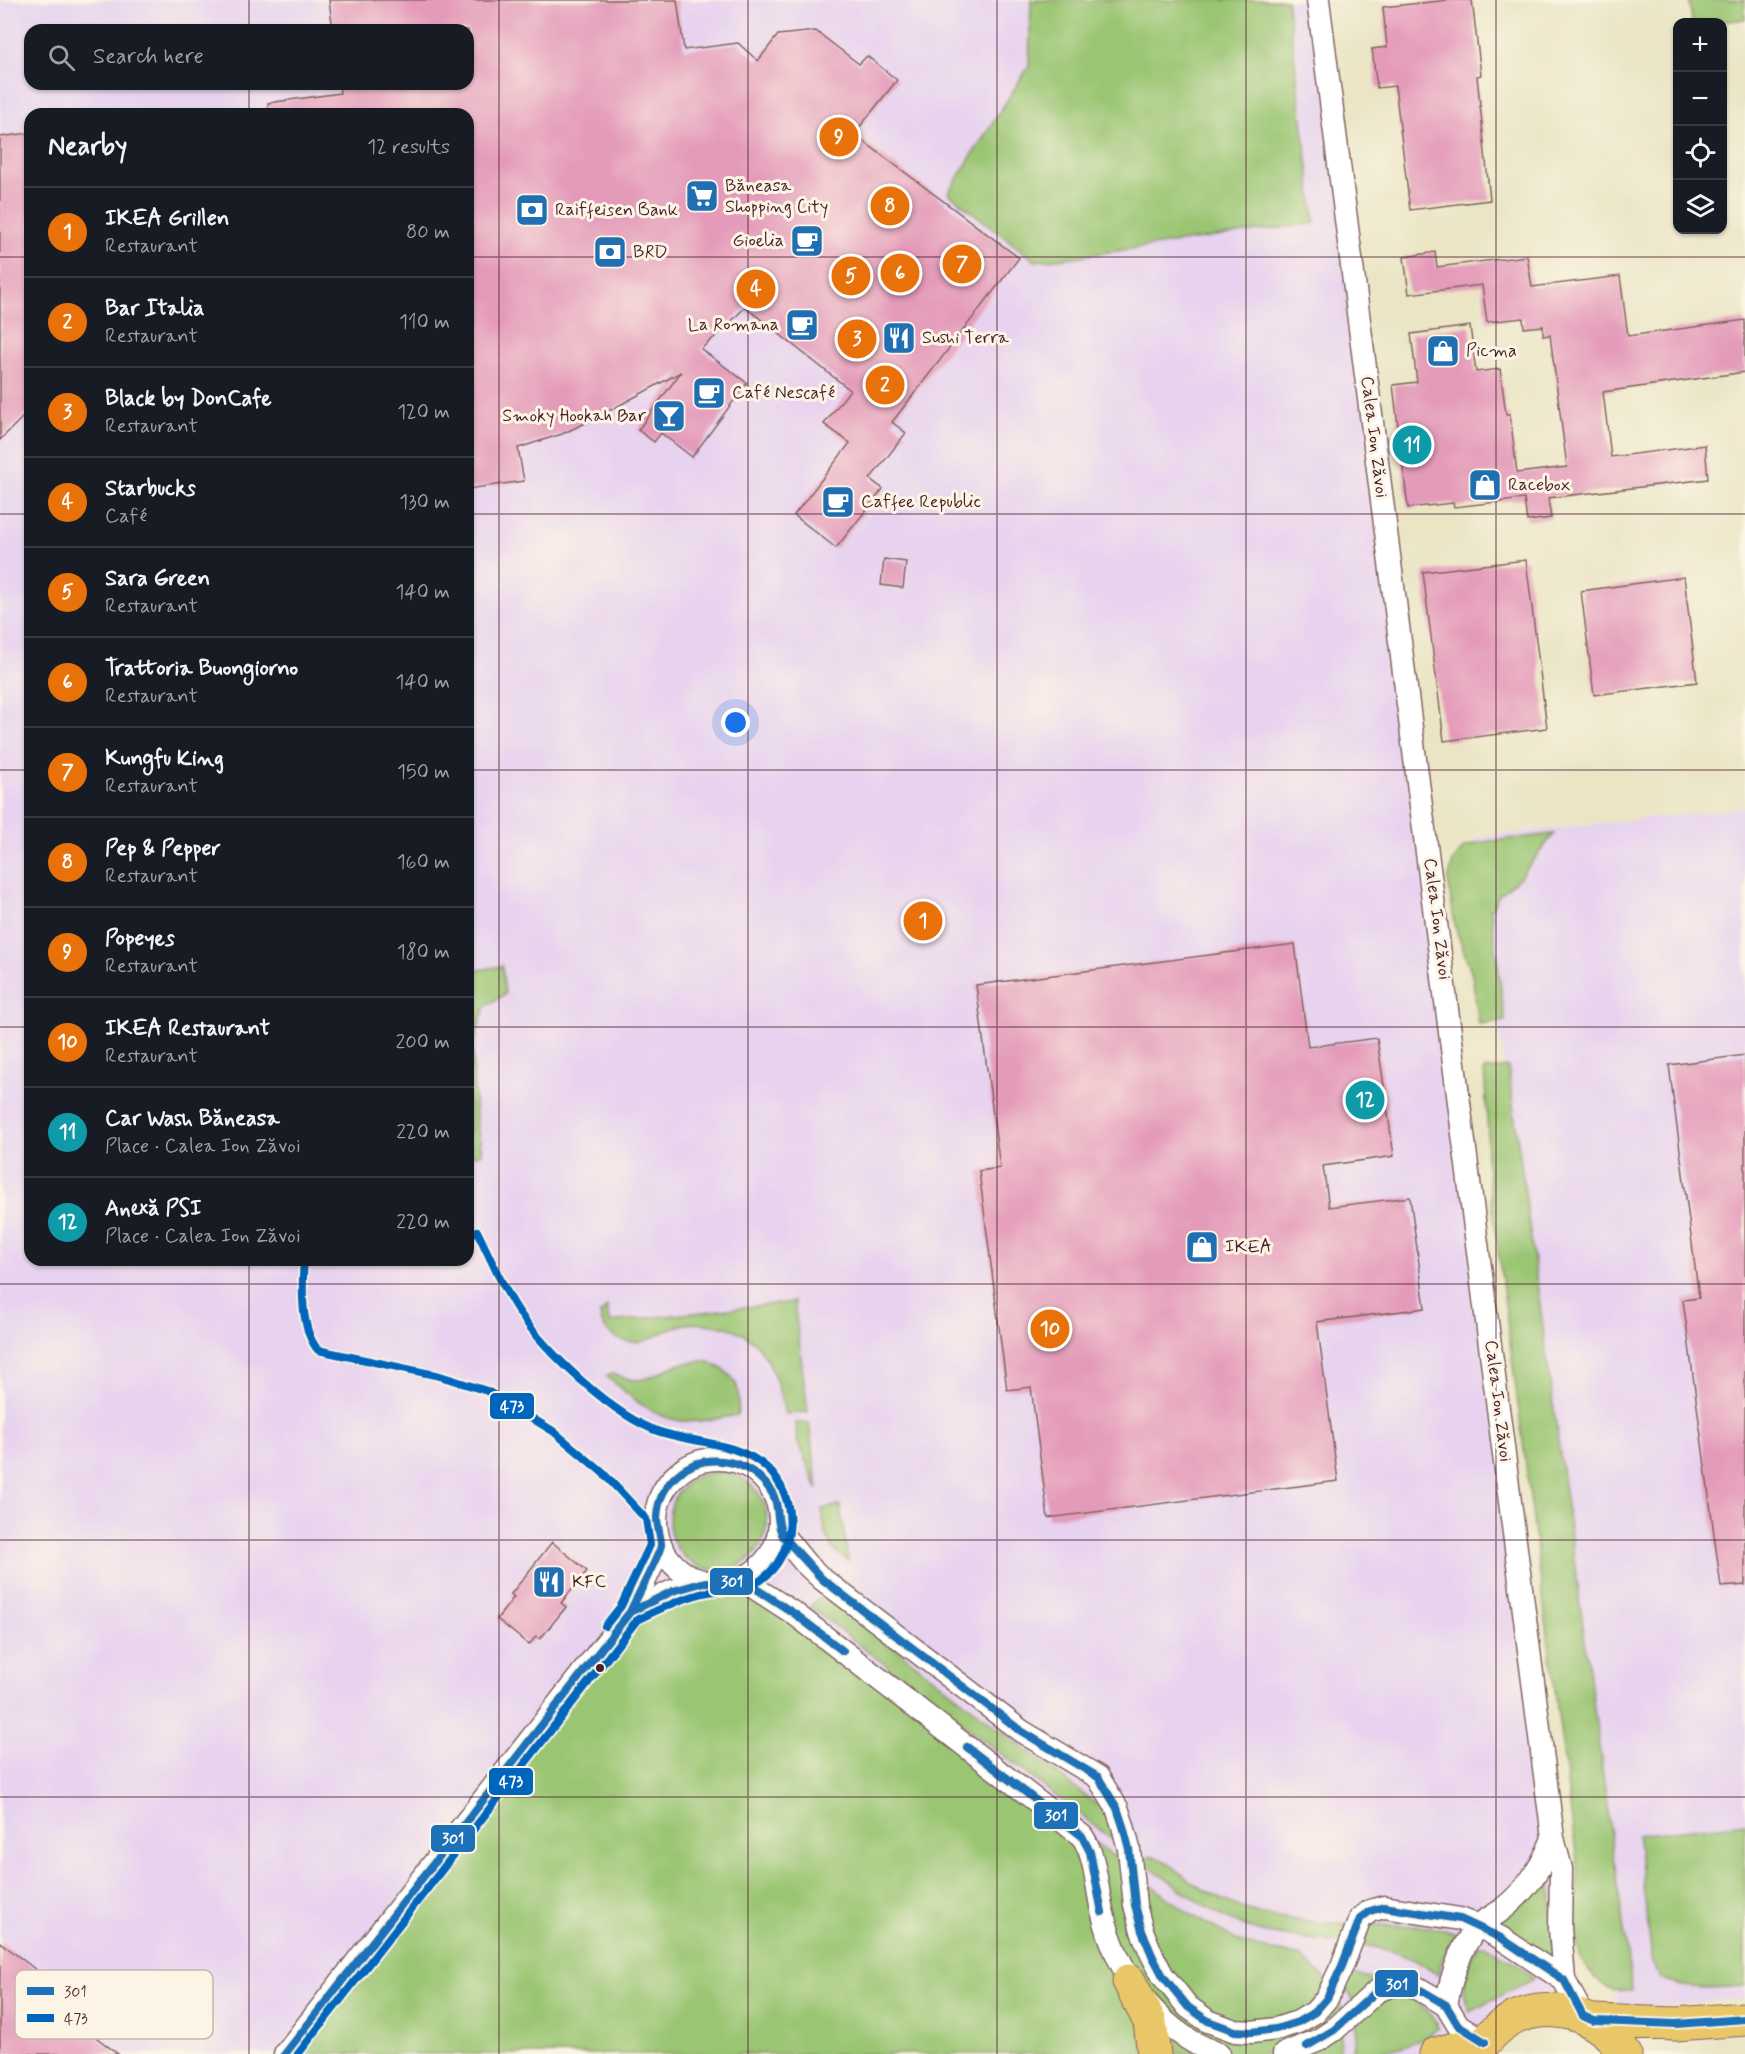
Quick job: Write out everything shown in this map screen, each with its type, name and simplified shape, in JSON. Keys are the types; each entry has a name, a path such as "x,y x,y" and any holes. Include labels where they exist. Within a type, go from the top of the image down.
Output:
{"highway":[{"path":"1129,1981 1150,2022 1154,2054"},
{"path":"1463,2039 1528,2013 1565,2011 1588,2019 1608,2032 1625,2054"},
{"path":"1588,2019 1676,2024 1745,2019"}],"street":[{"name":"Calea Ion Zăvoi","path":"1318,0 1553,1838 1561,1869 1560,1928 1564,1980"},
{"path":"630,1612 673,1591 705,1582 727,1583 741,1579 760,1567 775,1547 780,1514 776,1499 760,1475 741,1464 724,1459 703,1461 678,1474 667,1486 656,1515 661,1546 672,1563 686,1574 705,1582"},
{"path":"779,1531 805,1563 822,1579 1021,1731 1098,1777 1117,1808 1124,1826 1135,1905 1152,1955 1164,1976 1188,2007 1208,2021 1235,2031 1252,2032 1276,2029 1298,2022 1315,2012 1326,1998 1342,1966 1360,1919 1370,1911 1384,1907 1438,1915 1478,1926 1501,1938 1564,1980 1588,2019"},
{"path":"285,2054 630,1612 661,1546"},
{"path":"741,1579 795,1614 1082,1836 1090,1852 1107,1930 1129,1981 1164,2022 1181,2036 1204,2049 1219,2054"},
{"path":"1463,2039 1450,1983 1458,1959 1478,1926 1500,1911 1531,1882 1540,1869 1553,1838"},
{"path":"1284,2054 1319,2040 1334,2030 1377,1991 1399,1983 1414,1986 1463,2039"}],"shaded area":[{"path":"0,0 1318,0 1553,1838 1565,2011 1436,2054 0,2054"},
{"path":"1745,808 1745,1998 1618,2010 1476,837"}],"green space":[{"path":"1031,0 1287,0 1315,223 1035,261 948,193 1029,66"},
{"path":"1689,0 1745,0 1745,19 1727,21 1727,18 1691,18"},
{"path":"1554,834 1519,878 1499,895 1491,910 1505,1021 1479,1024 1472,975 1455,926 1448,880 1453,861 1465,847 1482,842"},
{"path":"502,966 505,994 485,1007 474,1041 474,971"},
{"path":"1508,1067 1632,1991 1613,1991 1588,1970 1581,1958 1575,1932 1579,1876 1486,1157 1488,1133 1484,1070"},
{"path":"474,1084 476,1120 482,1153 474,1155"},
{"path":"794,1302 808,1412 785,1414 771,1368 756,1344 745,1335 731,1328 690,1324 676,1327 645,1341 625,1341 608,1332 601,1321 600,1314 607,1307 609,1322"},
{"path":"706,1361 724,1370 734,1381 739,1395 737,1415 696,1421 671,1419 641,1404 606,1376 612,1373 629,1379 641,1380 677,1365"},
{"path":"796,1423 809,1423 818,1490 797,1441"},
{"path":"718,1472 737,1476 753,1486 763,1502 767,1521 763,1540 753,1556 737,1566 718,1570 699,1566 683,1556 673,1540 669,1521 673,1502 683,1486 699,1476"},
{"path":"840,1505 848,1560 831,1545 824,1525 822,1509"},
{"path":"741,1579 795,1614 1188,1913 1240,1942 1272,1951 1299,1955 1328,1981 1344,2014 1341,2042 1337,2054 285,2054 630,1612 705,1582 727,1583"},
{"path":"824,1593 1137,1836 1112,1839 810,1607"},
{"path":"1745,1823 1745,1986 1691,1987 1659,1979 1652,1959 1637,1835"},
{"path":"1151,1856 1168,1863 1193,1883 1217,1897 1236,1906 1260,1913 1315,1922 1432,1927 1457,1933 1441,1962 1439,1976 1412,1959 1375,1947 1259,1931 1227,1919 1183,1891 1142,1861"},
{"path":"1544,1879 1551,1879 1554,1960 1498,1928"},
{"path":"1479,1945 1484,1945 1515,1962 1534,1979 1470,2011 1466,2003 1464,1986 1468,1969"},
{"path":"1358,1975 1385,1982 1405,1991 1428,2012 1437,2029 1420,2040 1398,2048 1355,2054 1353,2049 1357,2031 1356,2009 1345,1985 1348,1976"}],"building":[{"name":"Băneasa Shopping City","path":"329,0 677,0 684,50 738,43 758,61 778,35 816,31 859,64 867,56 897,80 854,134 1019,258 892,422 906,433 870,479 883,489 836,548 794,515 850,443 824,424 850,390 745,307 701,349 747,383 692,457 661,433 654,442 638,430 681,372 562,434 518,448 524,481 474,488 474,108 268,108 268,103 340,93 340,90 474,90 474,24 332,24"},
{"path":"1472,0 1481,75 1477,76 1490,200 1410,210 1395,86 1377,88 1372,49 1387,47 1383,7"},
{"path":"24,134 24,416 0,440 0,137"},
{"path":"1435,252 1437,267 1527,256 1532,287 1620,276 1628,336 1745,320 1745,372 1603,392 1611,457 1705,445 1708,479 1548,498 1551,518 1527,521 1524,499 1454,507 1453,503 1408,508 1393,385 1417,382 1411,334 1470,326 1476,372 1500,369 1506,414 1510,414 1517,473 1567,467 1550,335 1543,336 1543,326 1524,328 1523,318 1487,322 1482,285 1409,294 1404,257"},
{"path":"884,559 906,562 903,588 881,585"},
{"path":"1526,560 1547,728 1444,741 1423,572"},
{"path":"1684,577 1697,682 1594,695 1581,591"},
{"name":"IKEA","path":"1295,944 1308,1047 1377,1038 1394,1156 1323,1166 1329,1207 1410,1197 1425,1308 1317,1322 1338,1481 1048,1518 1031,1387 1007,1390 979,1171 1000,1168 976,985"},
{"path":"1745,1055 1745,1585 1721,1587 1683,1300 1699,1298 1669,1065"},
{"name":"KFC","path":"552,1542 587,1571 561,1603 566,1607 540,1639 536,1636 529,1645 497,1619 514,1597 511,1594"},
{"path":"0,1942 36,1970 15,1970 15,2039 98,2039 118,2054 0,2054"}],"transit line":[{"name":"473","path":"298,2054 637,1620 692,1596 738,1589 761,1580 782,1556 787,1541 790,1526 785,1494 767,1468 756,1459 730,1448 660,1432 622,1413 602,1398 563,1364 519,1312 507,1293 477,1231"},
{"name":"473","path":"304,1266 305,1319 312,1341 318,1350 440,1376 487,1391 553,1431 603,1473 646,1519 650,1545 621,1606 605,1626"},
{"name":"301","path":"285,2054 630,1612 660,1549 657,1517 663,1493 669,1483 687,1468 710,1461 729,1462 742,1466 764,1482 773,1494 783,1536 822,1579 1021,1731 1098,1777 1117,1808 1123,1826 1129,1849 1135,1905 1152,1955 1163,1976 1188,2007 1208,2021 1235,2031 1252,2032 1276,2029 1298,2022 1315,2012 1327,1998 1360,1919 1370,1911 1384,1907 1460,1919 1501,1938 1564,1980 1583,2016 1594,2021 1676,2024 1745,2019"},
{"name":"301","path":"613,1633 630,1612 673,1591 705,1582 727,1583 741,1579 795,1614 843,1651"},
{"name":"301","path":"967,1747 1082,1836 1090,1852 1102,1912"},
{"name":"301","path":"1307,2046 1334,2030 1377,1991 1399,1983 1414,1986 1446,2005 1458,2025 1485,2042"}],"place":[{"name":"Popeyes","path":"839,137"},
{"name":"Băneasa Shopping City","path":"702,196"},
{"name":"Pep & Pepper","path":"890,206"},
{"name":"Raiffeisen Bank","path":"532,210"},
{"name":"Gioelia","path":"807,241"},
{"name":"BRD","path":"610,252"},
{"name":"Kungfu King","path":"962,264"},
{"name":"Trattoria Buongiorno","path":"900,273"},
{"name":"Sara Green","path":"851,276"},
{"name":"Starbucks","path":"756,289"},
{"name":"La Romana","path":"802,325"},
{"name":"Sushi Terra","path":"899,338"},
{"name":"Black by DonCafe","path":"857,339"},
{"name":"Picma","path":"1443,351"},
{"name":"Bar Italia","path":"885,385"},
{"name":"Café Nescafé","path":"709,393"},
{"name":"Smoky Hookah Bar","path":"669,416"},
{"name":"Car Wash Băneasa","path":"1412,445"},
{"name":"Racebox","path":"1485,485"},
{"name":"Caffee Republic","path":"838,502"},
{"name":"IKEA Grillen","path":"923,921"},
{"name":"Anexă PSI","path":"1365,1100"},
{"name":"IKEA","path":"1202,1247"},
{"name":"IKEA Restaurant","path":"1050,1329"},
{"name":"KFC","path":"549,1582"}]}
